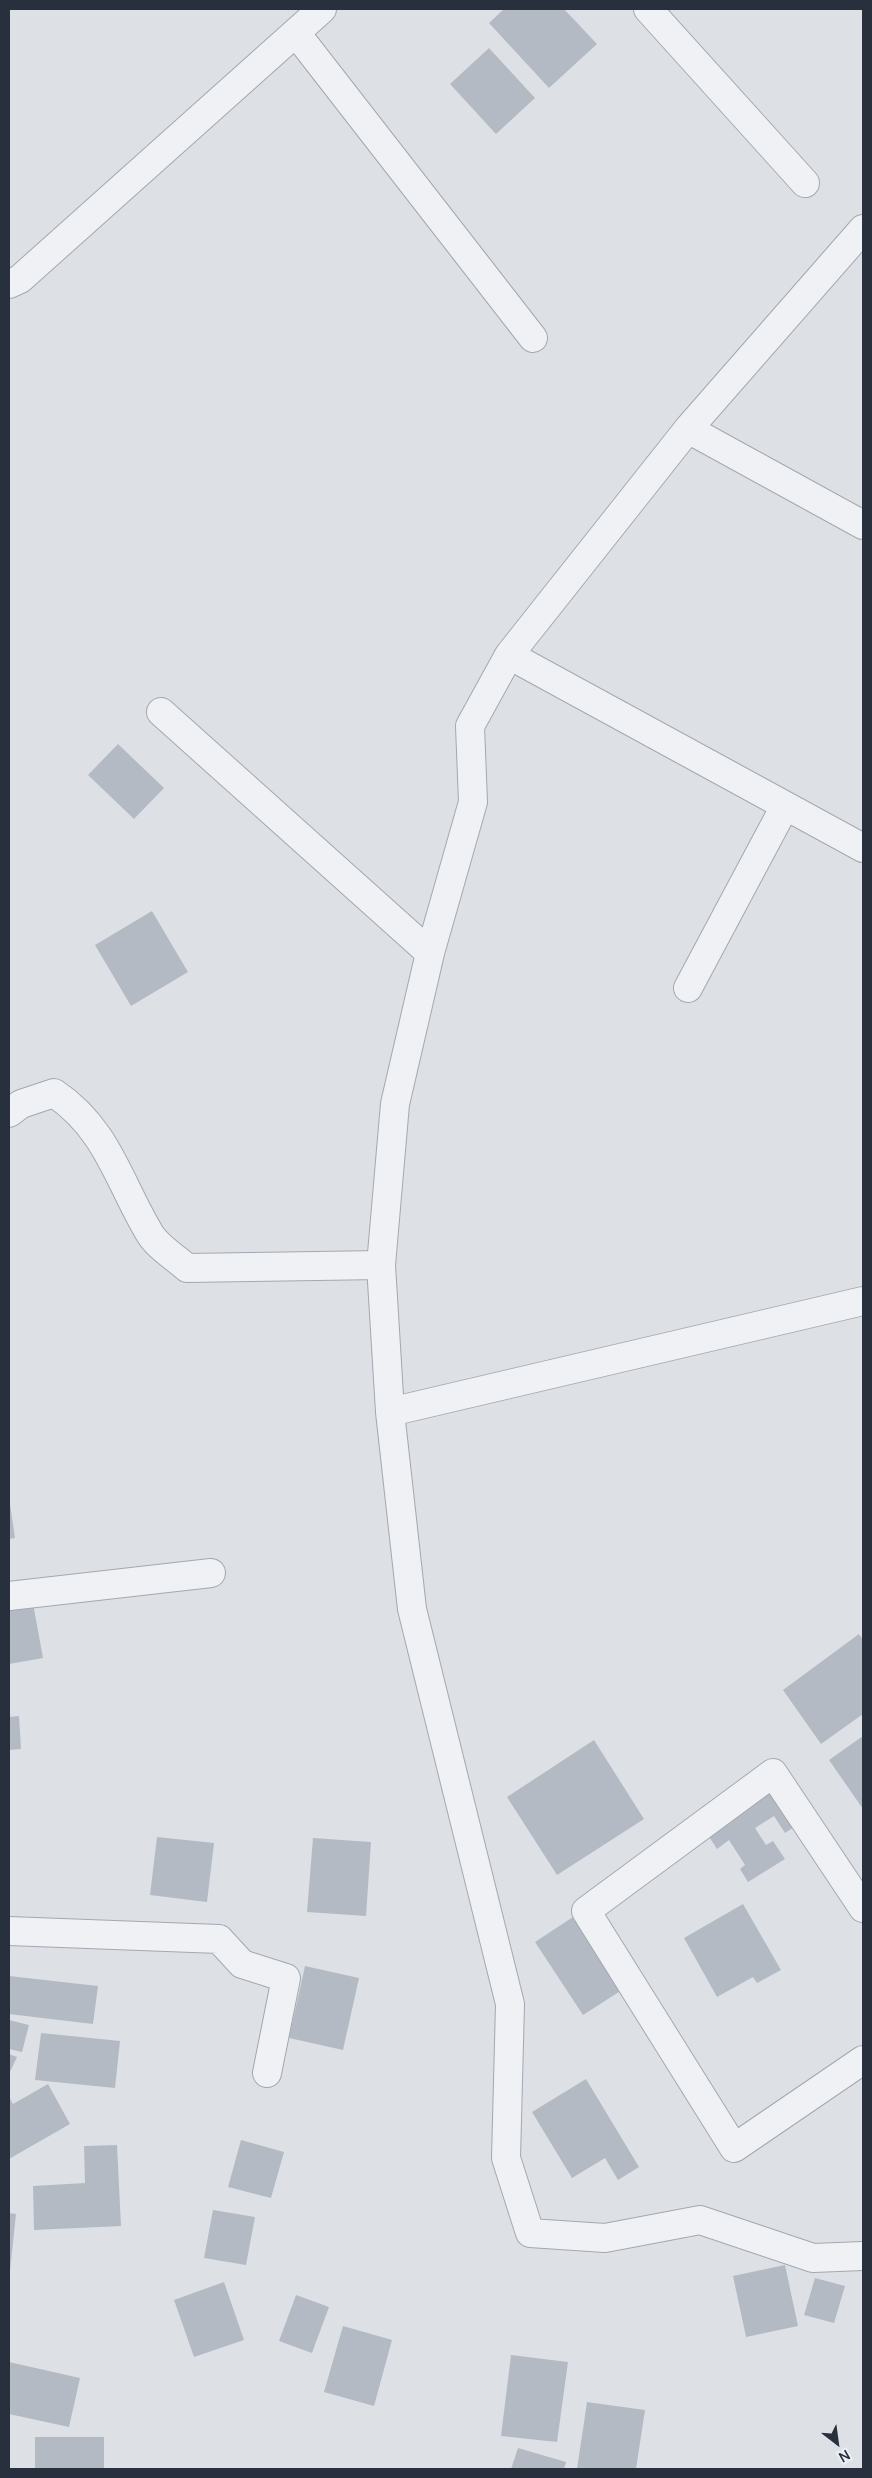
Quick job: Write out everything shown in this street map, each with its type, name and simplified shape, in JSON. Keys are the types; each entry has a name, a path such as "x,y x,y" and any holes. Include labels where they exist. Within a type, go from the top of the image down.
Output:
{"street":[{"path":"9,284 20,279 322,9"},
{"path":"648,9 805,183"},
{"path":"296,34 532,338"},
{"path":"861,237 688,429 509,655 470,726 473,802 430,953 395,1104 380,1265 390,1412 412,1609 510,2004 506,2158 530,2233 605,2238 700,2220 813,2258 863,2256"},
{"path":"688,429 863,525"},
{"path":"509,655 863,848"},
{"path":"161,712 430,953"},
{"path":"688,988 785,806"},
{"path":"9,1113 21,1104 54,1093 74,1107 112,1158 151,1236 187,1268 380,1265"},
{"path":"390,1412 863,1301"},
{"path":"9,1596 211,1573"},
{"path":"863,1908 772,1773 586,1911 734,2148 863,2060"},
{"path":"9,1931 219,1939 242,1964 286,1978 266,2073"}],"building":[{"path":"504,9 564,9 597,44 549,88 489,23"},
{"path":"489,48 535,98 496,134 450,84"},
{"path":"118,744 164,788 134,819 88,775"},
{"path":"152,911 188,972 131,1006 95,945"},
{"path":"9,1497 15,1538 9,1539"},
{"path":"32,1598 43,1658 9,1664 9,1602"},
{"path":"859,1634 863,1640 863,1714 821,1744 783,1690"},
{"path":"19,1716 21,1749 9,1750 9,1717"},
{"path":"863,1736 863,1809 829,1760"},
{"path":"594,1740 644,1819 557,1875 507,1797"},
{"path":"776,1784 800,1823 785,1833 774,1816 755,1828 766,1845 773,1841 785,1859 748,1882 740,1869 745,1865 729,1840 717,1849 704,1829"},
{"path":"157,1837 214,1843 207,1902 150,1895"},
{"path":"313,1838 371,1842 366,1916 307,1912"},
{"path":"743,1904 781,1970 757,1983 753,1977 717,1997 684,1938"},
{"path":"573,1917 622,1990 583,2015 535,1942"},
{"path":"305,1966 359,1978 343,2050 289,2038"},
{"path":"9,1976 98,1986 93,2024 9,2014"},
{"path":"9,2020 29,2025 22,2052 9,2049"},
{"path":"41,2033 120,2041 115,2088 35,2080"},
{"path":"9,2054 17,2057 9,2074"},
{"path":"586,2079 639,2167 618,2180 605,2158 572,2178 532,2112"},
{"path":"48,2084 70,2124 9,2159 9,2097 13,2104"},
{"path":"241,2140 284,2152 271,2198 228,2187"},
{"path":"117,2145 121,2226 34,2230 33,2186 85,2183 84,2146"},
{"path":"213,2210 255,2217 246,2265 204,2258"},
{"path":"9,2213 16,2214 10,2271 9,2271"},
{"path":"785,2265 798,2326 746,2337 733,2276"},
{"path":"815,2278 845,2286 834,2323 804,2315"},
{"path":"224,2282 244,2340 194,2357 174,2300"},
{"path":"296,2295 329,2307 312,2353 279,2341"},
{"path":"343,2326 392,2340 374,2406 324,2392"},
{"path":"511,2355 568,2362 557,2442 501,2436"},
{"path":"9,2362 80,2378 69,2427 9,2414"},
{"path":"587,2402 645,2410 636,2469 577,2469"},
{"path":"35,2437 104,2437 104,2469 35,2469"},
{"path":"518,2448 566,2462 564,2469 511,2469"}]}
